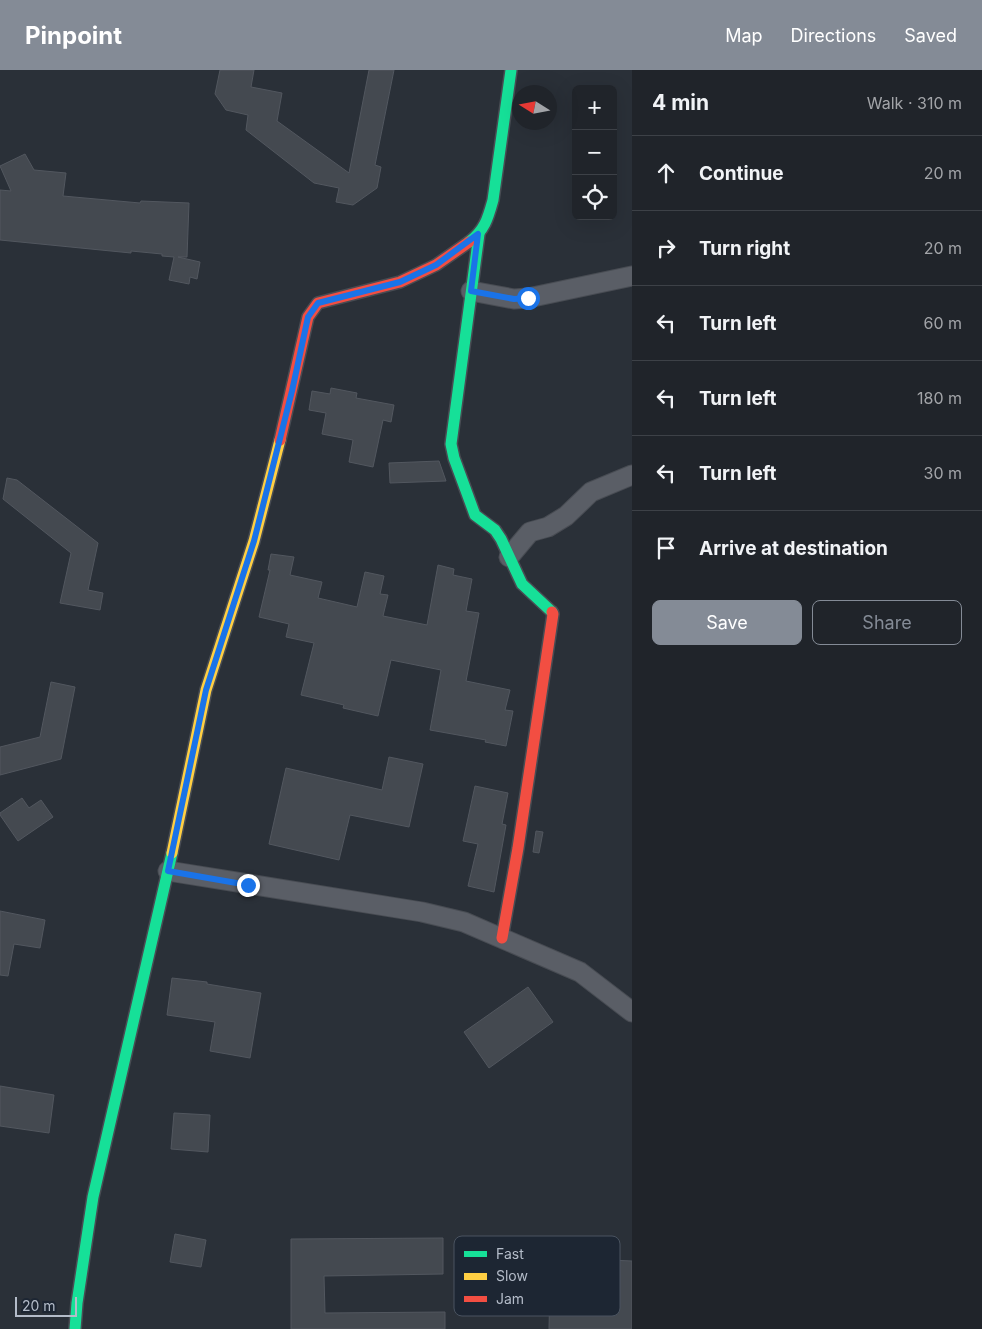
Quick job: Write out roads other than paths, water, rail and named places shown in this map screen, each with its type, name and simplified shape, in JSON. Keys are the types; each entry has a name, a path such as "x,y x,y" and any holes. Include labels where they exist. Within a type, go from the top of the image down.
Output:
{"street":[{"path":"75,1329 77,1303 93,1198 168,871 206,690 254,541 292,391 308,317 318,303 400,282 436,265 478,234 488,218 493,200 511,70"},
{"path":"478,234 452,444 454,458 471,507 476,515 495,530 522,584 551,609 552,620 518,848 502,938"},
{"path":"471,291 514,299 528,298 632,276"},
{"path":"509,557 530,532 548,527 566,516 592,492 632,475"},
{"path":"168,871 422,912 464,922 580,972 632,1012"}]}
